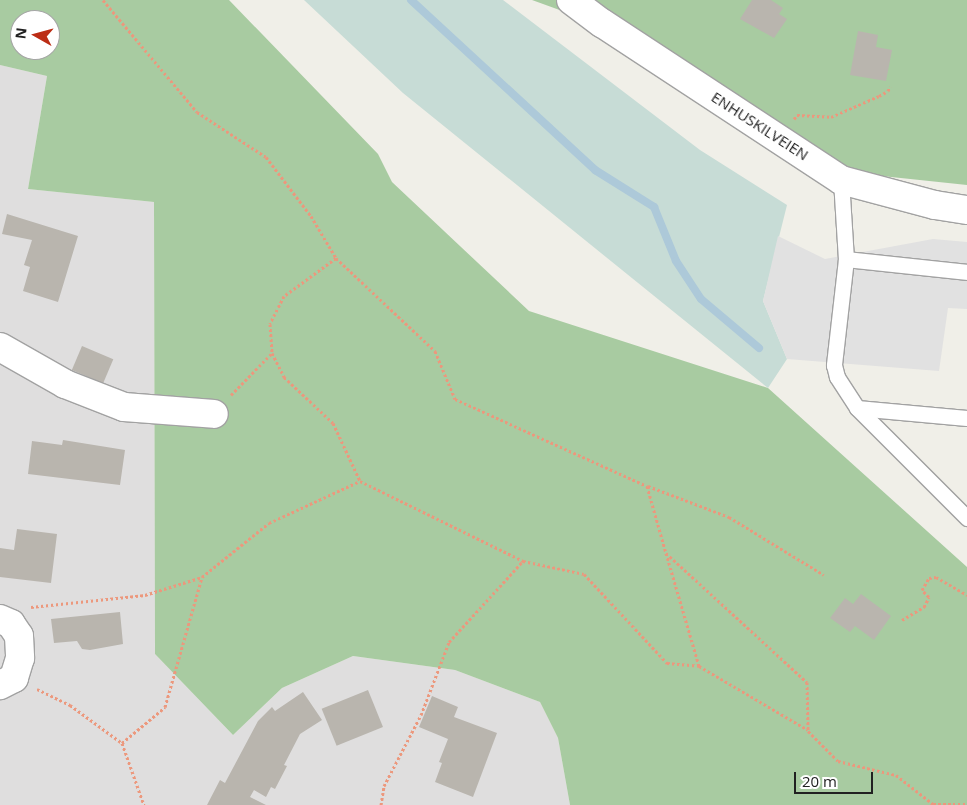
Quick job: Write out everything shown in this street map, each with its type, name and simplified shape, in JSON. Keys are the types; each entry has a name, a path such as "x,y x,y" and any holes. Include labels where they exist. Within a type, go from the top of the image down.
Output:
{"street":[{"name":"ENHUSKILVEIEN","path":"571,0 602,23 842,180 935,205 967,210"},
{"path":"0,347 65,384 124,407 214,414"},
{"path":"7,681 20,658 19,636 11,624 11,613"}],"lane":[{"path":"842,180 846,259 834,365 837,377 857,408 967,518"},
{"path":"846,259 967,272"},
{"path":"857,408 967,418"}],"path":[{"path":"103,0 197,112 266,157 311,216 336,258 434,351 455,399 647,486 729,517 824,576"},
{"path":"810,116 831,117 879,96 888,91 890,86"},
{"path":"336,258 284,296 270,324 272,353 284,377 333,423 360,481 523,561 584,574 667,663 699,666 808,731 838,761 896,775 933,804 967,804"},
{"path":"214,414 272,353"},
{"path":"11,613 145,595 202,577 269,523 360,481"},
{"path":"647,486 699,666"},
{"path":"666,553 807,682 808,731"},
{"path":"381,805 384,786 421,716 449,642 523,561"},
{"path":"122,743 165,707 202,577"},
{"path":"902,620 924,607 929,597 922,590 929,578 936,577 967,596"},
{"path":"7,681 70,704 122,743 144,805"}],"shaded area":[{"path":"304,0 503,0 700,150 787,205 763,301 787,359 768,388 403,93"},
{"path":"0,65 47,76 28,189 154,202 155,654 233,735 282,688 353,656 455,670 540,702 558,738 570,805 0,805"},
{"path":"778,236 825,259 933,239 967,242 967,309 948,308 939,371 787,359 763,301"}],"green space":[{"path":"0,0 229,0 378,154 392,182 529,311 768,388 967,567 967,805 570,805 558,738 540,702 455,670 353,656 282,688 233,735 155,654 154,202 28,189 47,76 0,65"},
{"path":"532,0 967,0 967,185 844,172 656,45"}],"building":[{"path":"752,0 771,0 783,8 779,14 787,19 774,38 740,19"},
{"path":"858,31 878,35 876,47 892,50 886,81 850,75"},
{"path":"7,214 78,236 58,302 23,291 30,267 24,265 32,240 2,234"},
{"path":"82,346 113,359 103,383 72,370"},
{"path":"63,440 125,450 120,485 28,474 32,441 62,445"},
{"path":"17,529 57,534 51,583 0,577 0,548 14,550"},
{"path":"861,594 891,616 874,640 855,626 850,632 830,618 845,598 853,604"},
{"path":"120,612 123,644 90,650 82,649 77,641 54,643 51,619"},
{"path":"368,690 383,727 337,746 322,709"},
{"path":"303,692 322,720 300,734 284,765 287,766 275,789 271,787 266,797 254,790 250,797 266,805 207,805 220,780 225,783 258,721 272,707 275,711"},
{"path":"432,696 458,707 454,717 497,733 473,797 435,782 442,763 439,762 448,739 419,727"}],"waterway":[{"path":"411,0 595,170 654,207 676,261 701,299 759,348"}]}
